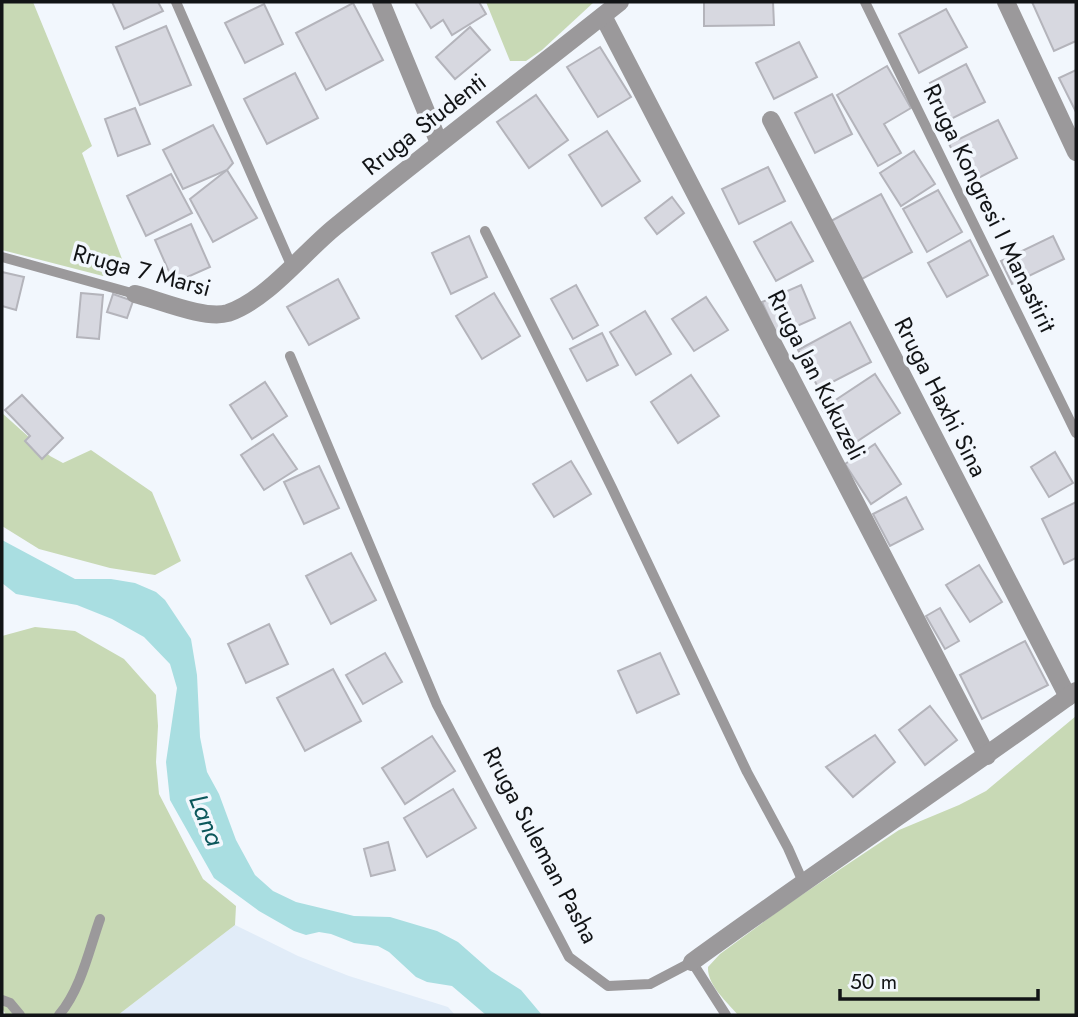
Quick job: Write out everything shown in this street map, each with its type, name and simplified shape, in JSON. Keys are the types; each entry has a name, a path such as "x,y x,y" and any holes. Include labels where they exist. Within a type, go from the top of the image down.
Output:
{"street":[{"path":"381,2 439,143"},
{"name":"Rruga Studenti","path":"264,291 332,229 620,2"},
{"path":"1006,2 1076,152"},
{"name":"Rruga Jan Kukuzeli","path":"603,16 987,756"},
{"name":"Rruga Haxhi Sina","path":"771,120 1072,694"},
{"name":"Rruga 7 Marsi","path":"135,294 211,316 227,313 264,291"},
{"name":"Rruga Suleman Pasha","path":"692,962 1072,694"}],"lane":[{"path":"176,2 292,267"},
{"name":"Rruga Kongresi I Manastirit","path":"865,2 1076,433"},
{"path":"485,231 803,882"},
{"name":"Rruga 7 Marsi","path":"2,257 135,294"},
{"name":"Rruga Suleman Pasha","path":"290,355 437,705 569,957 608,986 650,984 692,962"},
{"path":"59,1015 77,984 100,919"},
{"path":"692,962 726,1015"},
{"path":"2,1000 10,1003 20,1015"}],"shaded area":[{"path":"235,925 298,956 349,976 448,1007 455,1015 118,1015"}],"green space":[{"path":"2,2 33,2 92,146 82,153 125,267 103,276 2,250"},
{"path":"486,2 594,2 542,50 526,61 510,61"},
{"path":"2,413 50,456 63,463 91,450 152,492 181,561 155,575 110,568 39,549 2,526"},
{"path":"35,627 75,631 124,659 156,695 159,794 203,879 236,906 235,925 118,1015 6,1015 2,1008 2,636"},
{"path":"1076,716 1076,1015 738,1015 718,993 708,967 720,954 788,904 899,830 986,791"}],"water":[{"name":"Lana","path":"2,540 75,579 111,579 135,583 156,592 165,600 191,639 197,675 200,737 207,772 219,794 236,840 255,875 273,891 296,902 354,916 390,917 437,931 458,942 491,971 521,990 542,1015 486,1015 452,986 427,982 416,977 389,952 378,946 354,943 331,934 319,932 306,935 294,931 259,911 214,878 170,800 166,762 177,688 170,664 144,637 112,619 77,605 16,594 2,583"}],"building":[{"path":"112,2 158,2 163,11 124,29"},
{"path":"415,2 479,2 486,14 452,35 443,20 431,28"},
{"path":"704,2 773,2 774,25 704,26"},
{"path":"1032,2 1076,2 1076,41 1054,51"},
{"path":"353,3 383,60 326,90 296,33"},
{"path":"264,4 283,44 245,63 225,23"},
{"path":"946,9 967,47 919,73 899,34"},
{"path":"166,26 191,85 140,105 116,47"},
{"path":"470,27 490,50 455,79 436,57"},
{"path":"799,42 817,77 774,99 756,63"},
{"path":"600,47 631,97 598,117 567,67"},
{"path":"966,64 985,102 949,120 930,83"},
{"path":"887,66 911,108 884,124 901,153 878,166 837,95"},
{"path":"1076,70 1076,112 1059,78"},
{"path":"295,73 318,118 267,144 244,99"},
{"path":"832,94 852,134 815,153 795,113"},
{"path":"536,95 568,140 529,168 497,122"},
{"path":"135,108 150,144 118,156 105,119"},
{"path":"998,120 1017,158 969,183 949,144"},
{"path":"213,125 233,163 227,170 183,189 163,150"},
{"path":"607,131 640,181 602,206 569,155"},
{"path":"914,151 935,184 901,206 880,173"},
{"path":"768,167 785,201 739,224 722,189"},
{"path":"227,170 257,218 213,242 190,199"},
{"path":"171,174 192,213 146,236 127,196"},
{"path":"938,190 962,232 927,252 903,209"},
{"path":"881,194 912,252 862,279 831,221"},
{"path":"672,197 684,213 657,234 645,218"},
{"path":"791,222 813,261 776,281 754,242"},
{"path":"191,224 210,267 174,283 155,240"},
{"path":"469,236 487,277 451,294 432,253"},
{"path":"1053,236 1064,259 1012,284 1001,261"},
{"path":"970,240 988,275 947,297 928,263"},
{"path":"2,272 24,277 16,310 2,306"},
{"path":"338,279 359,318 309,345 287,307"},
{"path":"576,285 598,325 573,339 551,299"},
{"path":"801,285 815,318 777,335 762,302"},
{"path":"81,293 103,295 99,339 77,337"},
{"path":"494,293 520,336 482,359 456,316"},
{"path":"113,294 133,301 127,318 107,312"},
{"path":"706,297 728,330 694,351 672,319"},
{"path":"645,311 671,354 636,375 610,332"},
{"path":"850,322 871,362 819,389 798,350"},
{"path":"602,333 618,365 587,381 570,349"},
{"path":"875,374 900,413 847,448 822,409"},
{"path":"691,375 719,416 678,443 651,402"},
{"path":"265,382 287,416 252,439 230,405"},
{"path":"22,395 63,438 42,459 25,441 30,436 5,410"},
{"path":"273,434 297,469 264,490 241,455"},
{"path":"875,444 901,484 871,504 845,464"},
{"path":"1055,452 1073,483 1049,497 1031,467"},
{"path":"571,461 591,494 554,517 533,484"},
{"path":"319,466 339,508 304,524 284,482"},
{"path":"906,497 923,529 890,546 873,514"},
{"path":"1076,502 1076,558 1064,564 1042,519"},
{"path":"351,553 376,600 331,624 306,576"},
{"path":"979,565 1002,602 970,622 946,585"},
{"path":"940,608 959,641 945,649 926,616"},
{"path":"269,624 288,664 246,683 228,644"},
{"path":"1025,641 1048,685 982,719 960,675"},
{"path":"385,653 402,682 363,704 346,675"},
{"path":"660,653 679,694 637,713 618,671"},
{"path":"333,669 361,721 305,751 277,698"},
{"path":"930,706 957,740 925,765 899,730"},
{"path":"875,735 895,762 853,797 826,767"},
{"path":"432,736 455,771 405,804 382,768"},
{"path":"453,789 476,828 427,857 404,818"},
{"path":"388,842 395,870 371,876 364,849"}]}
